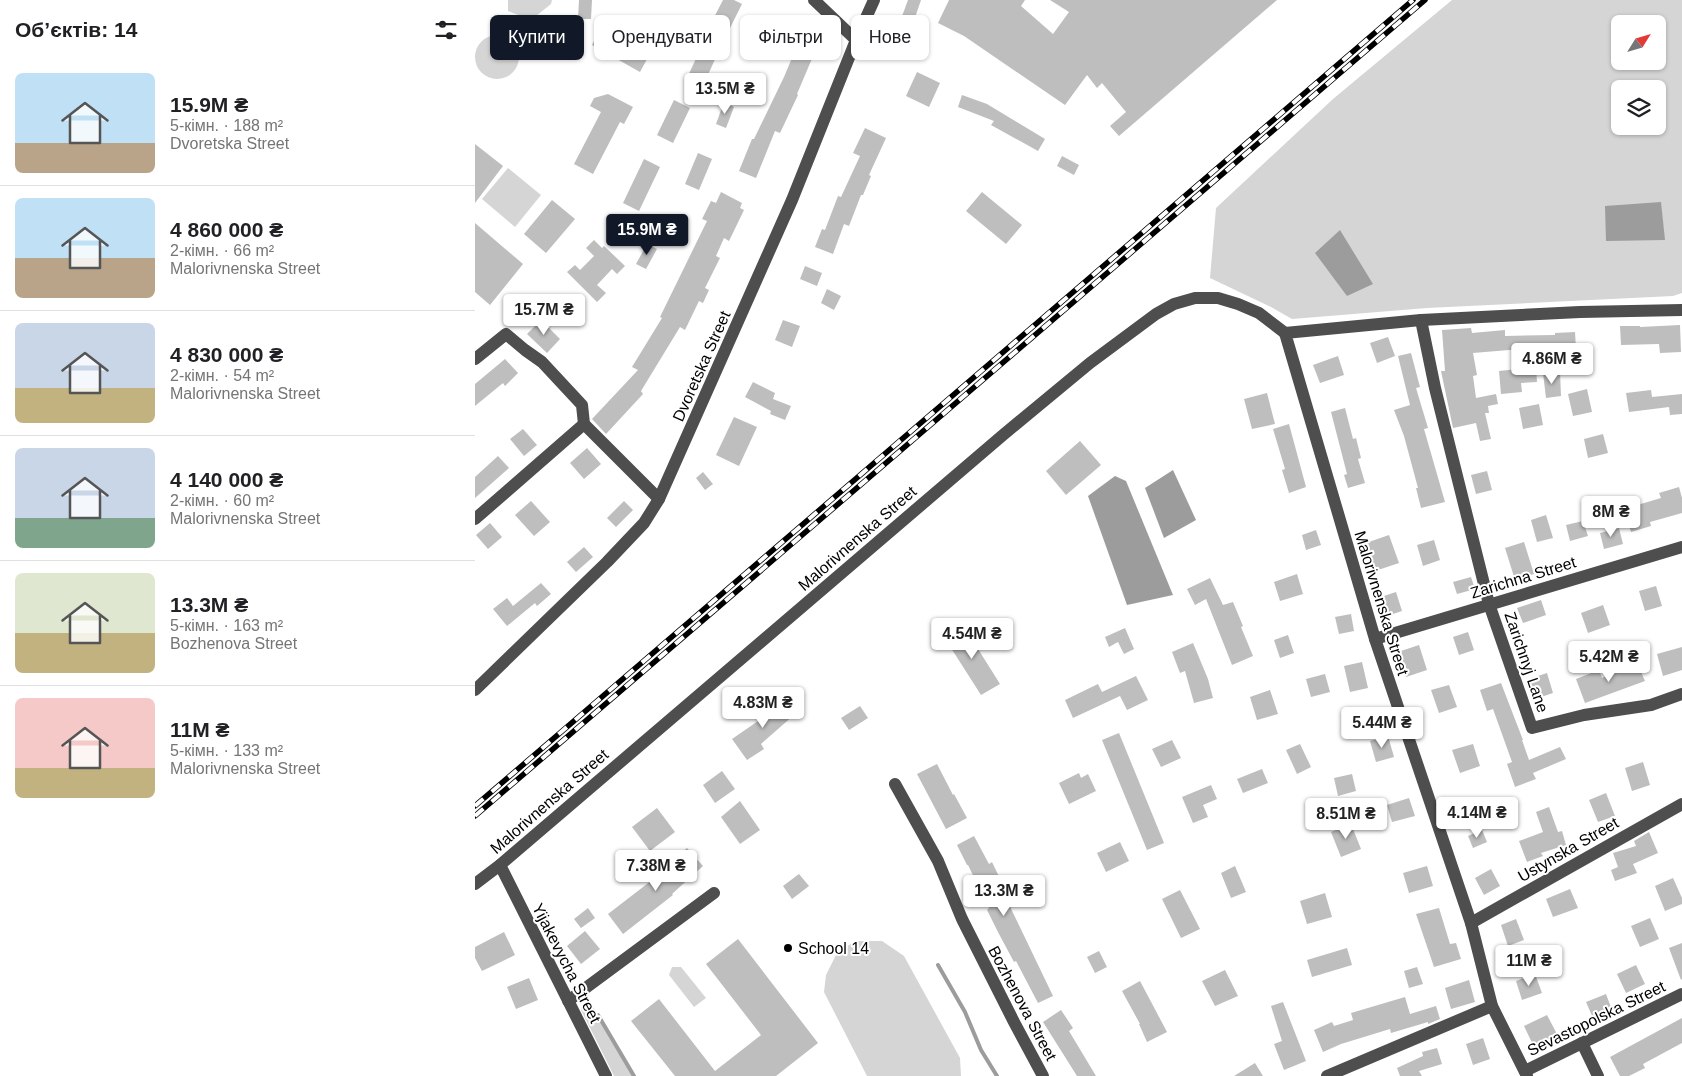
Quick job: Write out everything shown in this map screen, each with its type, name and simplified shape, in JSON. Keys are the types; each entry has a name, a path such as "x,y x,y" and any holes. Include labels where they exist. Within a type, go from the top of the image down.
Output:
{"street":[{"path":"814,0 851,35"},
{"name":"Dvoretska Street","path":"867,15 874,0"},
{"name":"Dvoretska Street","path":"475,690 607,562 644,523 659,499 792,200 851,52"},
{"name":"Malorivnenska Street","path":"475,884 500,865 1090,362 1156,314 1174,304 1195,298 1218,298 1259,313 1285,332 1375,639 1471,923 1492,1006 1526,1074"},
{"path":"1285,332 1421,320 1563,313 1682,310"},
{"path":"1421,320 1435,388 1489,604"},
{"path":"475,359 506,334 542,362 582,405 584,424 659,499"},
{"path":"475,519 584,424"},
{"name":"Zarichna Street","path":"1375,639 1682,547"},
{"name":"Zarichnyj Lane","path":"1489,604 1532,728 1584,715 1651,705 1682,694"},
{"name":"Bozhenova Street","path":"895,784 938,861 962,919 1043,1076"},
{"name":"Ustynska Street","path":"1471,923 1682,804"},
{"name":"Yijakevycha Street","path":"500,865 607,1076"},
{"path":"568,1001 714,893"},
{"name":"Sevastopolska Street","path":"1526,1074 1582,1043 1682,994"},
{"path":"1327,1076 1492,1006"},
{"path":"1582,1043 1598,1076"}],"shaded area":[{"path":"508,0 552,0 551,4 537,15 518,15 508,11"},
{"path":"1452,0 1682,0 1682,293 1673,296 1427,308 1292,319 1210,278 1216,208 1333,99"},
{"path":"490,36 490,60 519,60 516,69 506,78 488,78 476,66 476,48"},
{"path":"508,168 541,195 515,227 482,199"},
{"path":"1661,202 1665,240 1606,241 1605,206"},
{"path":"1340,230 1373,284 1347,296 1315,253"},
{"path":"1173,470 1196,520 1164,538 1145,488"},
{"path":"1115,476 1126,481 1173,595 1127,605 1088,496"},
{"path":"855,941 882,941 904,956 960,1058 961,1076 867,1076 824,992 826,975 837,953"},
{"path":"672,967 681,967 706,998 694,1007 669,975"},
{"path":"588,998 634,1076 614,1076 581,1010 581,1006"}],"building":[{"path":"579,0 592,0 591,19 584,19 584,15 578,15"},
{"path":"723,0 734,0 742,4 730,28 730,15 715,15"},
{"path":"908,0 921,0 916,15 902,15"},
{"path":"949,0 1025,0 1021,6 1053,34 1069,12 1050,0 1277,0 1119,136 1110,126 1126,112 1102,83 1097,88 1087,75 1065,105 964,36 938,23"},
{"path":"619,60 646,60 640,72"},
{"path":"695,60 715,60 703,86 687,78"},
{"path":"791,60 811,60 798,95 780,133 775,131 756,178 739,171 752,139 754,139"},
{"path":"917,72 940,83 929,107 906,96"},
{"path":"608,94 633,107 624,124 620,122 593,174 574,164 601,112 590,106 594,98"},
{"path":"962,95 987,104 1045,139 1038,151 991,125 994,121 958,107"},
{"path":"674,100 690,108 673,143 657,135"},
{"path":"724,102 734,107 726,128 716,124"},
{"path":"865,128 886,138 849,226 844,224 833,254 815,247 822,229 825,230 838,196 841,197 860,156 853,153"},
{"path":"475,144 503,166 475,203"},
{"path":"698,153 712,159 699,190 685,184"},
{"path":"1062,156 1079,165 1074,175 1057,166"},
{"path":"644,159 660,167 639,211 623,203"},
{"path":"721,192 742,203 740,208 744,210 729,241 724,238 716,256 720,258 705,288 709,290 703,303 699,301 685,330 680,327 641,391 643,394 606,434 592,419 638,370 632,367 662,318 660,317 707,221 702,219 711,201 716,203"},
{"path":"982,192 1022,225 1006,244 966,211"},
{"path":"552,200 575,219 546,253 524,234"},
{"path":"475,223 523,264 490,305 475,292"},
{"path":"594,240 602,248 604,246 625,266 617,274 612,269 597,285 606,293 597,302 567,272 575,265 580,270 594,256 586,248"},
{"path":"647,244 657,249 646,269 636,264"},
{"path":"805,266 822,273 817,286 800,279"},
{"path":"827,289 841,296 834,310 821,303"},
{"path":"541,320 560,339 547,353 527,334"},
{"path":"783,320 800,326 792,347 775,340"},
{"path":"1680,325 1681,352 1660,353 1659,344 1621,345 1620,326"},
{"path":"1471,328 1472,333 1505,330 1505,336 1555,335 1555,333 1575,332 1576,349 1509,350 1473,353 1477,375 1473,376 1476,398 1496,394 1498,404 1488,406 1489,413 1485,413 1491,439 1480,441 1476,423 1453,428 1441,371 1445,371 1442,330"},
{"path":"1388,337 1395,356 1377,363 1370,343"},
{"path":"1411,353 1420,387 1416,388 1428,428 1424,429 1445,502 1421,508 1416,488 1418,488 1404,436 1394,410 1410,405 1398,356"},
{"path":"1338,356 1344,375 1320,383 1313,365"},
{"path":"505,359 518,373 505,386 503,383 475,406 475,384"},
{"path":"1536,367 1537,382 1521,383 1522,392 1501,394 1499,371"},
{"path":"1560,372 1561,396 1546,398 1543,373"},
{"path":"753,382 775,393 773,399 791,406 785,420 770,414 771,411 745,397"},
{"path":"1587,389 1592,412 1573,416 1568,394"},
{"path":"1651,390 1652,397 1682,394 1682,414 1670,415 1669,407 1629,412 1626,393"},
{"path":"1267,393 1275,424 1252,429 1244,399"},
{"path":"1539,404 1543,425 1523,429 1519,408"},
{"path":"1345,408 1353,439 1356,438 1361,458 1358,459 1365,483 1348,488 1344,475 1347,474 1331,412"},
{"path":"734,417 757,427 739,466 716,455"},
{"path":"1289,424 1306,487 1289,493 1282,470 1285,469 1273,429"},
{"path":"523,429 537,445 524,456 510,439"},
{"path":"1603,434 1608,453 1588,458 1584,439"},
{"path":"1080,441 1101,465 1066,495 1046,471"},
{"path":"587,448 601,464 584,479 570,463"},
{"path":"498,456 509,468 475,498 475,477"},
{"path":"1487,471 1492,490 1476,494 1471,475"},
{"path":"703,472 713,484 705,490 696,478"},
{"path":"1679,487 1682,498 1682,513 1650,522 1651,526 1631,532 1624,509 1661,498 1659,493"},
{"path":"531,501 550,522 534,536 515,515"},
{"path":"624,501 633,510 616,527 607,518"},
{"path":"1546,515 1553,538 1537,542 1531,520"},
{"path":"1583,521 1588,536 1570,541 1566,525"},
{"path":"490,523 502,537 488,549 476,535"},
{"path":"1619,528 1623,544 1604,549 1600,533"},
{"path":"1316,530 1321,545 1306,550 1302,535"},
{"path":"1389,535 1399,563 1372,572 1363,544"},
{"path":"1434,540 1440,560 1423,566 1417,545"},
{"path":"1524,542 1534,574 1515,580 1505,548"},
{"path":"584,547 593,557 576,572 567,562"},
{"path":"1297,574 1303,594 1280,601 1274,582"},
{"path":"1471,577 1475,589 1457,594 1453,582"},
{"path":"1210,578 1223,605 1233,602 1253,656 1232,665 1206,599 1195,605 1187,589"},
{"path":"541,583 551,594 537,606 535,603 507,626 493,609 507,598 513,606"},
{"path":"1656,586 1662,606 1645,611 1639,591"},
{"path":"1396,592 1402,611 1387,616 1381,597"},
{"path":"1541,600 1546,615 1523,623 1517,608"},
{"path":"1603,605 1610,625 1588,633 1581,613"},
{"path":"1351,614 1354,631 1339,634 1335,617"},
{"path":"963,625 1000,684 981,695 944,637"},
{"path":"1125,628 1134,649 1124,654 1118,642 1109,647 1105,637"},
{"path":"1468,632 1474,650 1459,655 1453,637"},
{"path":"1288,635 1294,653 1280,658 1274,640"},
{"path":"1193,643 1208,679 1213,698 1194,703 1185,671 1180,673 1172,652"},
{"path":"1419,645 1427,670 1406,677 1398,652"},
{"path":"1682,647 1682,670 1663,676 1657,654"},
{"path":"1362,662 1368,688 1350,692 1344,666"},
{"path":"1637,663 1645,681 1585,703 1576,679 1599,670 1602,678"},
{"path":"1547,673 1553,693 1535,699 1529,679"},
{"path":"1325,674 1330,692 1311,697 1306,679"},
{"path":"1136,676 1148,700 1127,710 1120,696 1073,718 1065,700 1098,684 1102,692"},
{"path":"1501,683 1529,760 1560,747 1566,759 1533,773 1536,779 1515,787 1507,764 1512,762 1493,709 1487,711 1480,690"},
{"path":"1449,685 1457,707 1439,713 1431,690"},
{"path":"1270,690 1278,714 1257,720 1250,697"},
{"path":"778,697 794,715 761,744 764,749 747,760 732,739 761,719 758,715"},
{"path":"860,706 868,718 849,730 841,718"},
{"path":"1119,733 1164,843 1147,850 1102,740"},
{"path":"1388,736 1394,757 1376,762 1370,741"},
{"path":"1172,740 1181,758 1161,767 1152,749"},
{"path":"1300,744 1311,767 1297,774 1286,750"},
{"path":"1473,744 1480,766 1460,773 1452,750"},
{"path":"1643,762 1650,785 1632,791 1625,768"},
{"path":"937,764 967,818 946,829 917,774"},
{"path":"1262,769 1268,783 1243,793 1237,779"},
{"path":"722,771 735,789 715,803 703,785"},
{"path":"1079,773 1081,778 1088,774 1096,791 1069,804 1059,783"},
{"path":"1352,774 1356,791 1338,796 1334,778"},
{"path":"1211,785 1217,799 1203,805 1208,817 1193,823 1182,797"},
{"path":"1606,793 1615,816 1598,822 1589,800"},
{"path":"1409,798 1415,816 1392,822 1387,805"},
{"path":"740,801 760,830 740,844 721,817"},
{"path":"1549,807 1558,832 1562,831 1566,845 1541,853 1543,856 1527,862 1519,841 1543,832 1536,812"},
{"path":"657,808 675,832 650,851 632,827"},
{"path":"1351,824 1361,849 1341,857 1331,832"},
{"path":"1482,830 1487,842 1473,848 1468,836"},
{"path":"1649,832 1658,853 1633,864 1637,873 1615,881 1611,870 1618,867 1613,853 1636,846 1634,841"},
{"path":"974,836 989,864 992,862 1005,889 1002,890 1053,996 1038,1003 1016,961 1014,962 999,934 987,910 989,908 957,845"},
{"path":"1120,842 1129,861 1106,872 1097,853"},
{"path":"687,848 703,866 673,895 623,934 608,914 669,867 667,865"},
{"path":"1235,866 1246,892 1231,898 1221,873"},
{"path":"1427,866 1433,886 1409,893 1403,873"},
{"path":"1491,869 1500,886 1484,895 1475,878"},
{"path":"799,874 809,886 792,899 783,886"},
{"path":"1673,878 1682,898 1682,904 1665,911 1655,886"},
{"path":"1570,889 1578,908 1553,917 1546,899"},
{"path":"1180,890 1200,929 1181,938 1162,899"},
{"path":"1325,893 1332,917 1307,924 1300,901"},
{"path":"588,908 595,918 581,928 574,919"},
{"path":"1439,908 1450,944 1456,943 1461,959 1434,967 1416,914"},
{"path":"1650,918 1659,939 1640,947 1631,926"},
{"path":"1516,919 1524,940 1508,946 1501,925"},
{"path":"585,931 600,949 581,964 567,946"},
{"path":"504,932 515,955 482,971 475,958 475,947"},
{"path":"738,939 818,1043 776,1076 675,1076 631,1021 659,999 715,1071 761,1035 706,964"},
{"path":"1682,943 1682,979 1681,980 1669,948"},
{"path":"1347,948 1352,965 1312,977 1307,960"},
{"path":"1099,951 1107,967 1095,973 1087,957"},
{"path":"1636,965 1645,984 1626,993 1617,974"},
{"path":"1417,967 1423,984 1409,988 1404,971"},
{"path":"1225,970 1238,996 1215,1006 1202,981"},
{"path":"1535,974 1542,993 1522,1000 1516,981"},
{"path":"529,978 538,1000 516,1009 507,987"},
{"path":"1469,980 1475,1002 1451,1009 1445,988"},
{"path":"1140,981 1167,1032 1147,1042 1140,1024 1122,991"},
{"path":"1606,994 1612,1010 1593,1018 1586,1002"},
{"path":"1405,997 1410,1014 1436,1006 1440,1019 1428,1024 1428,1022 1391,1033 1390,1029 1341,1044 1323,1052 1314,1030 1332,1022 1334,1026 1353,1020 1351,1013"},
{"path":"1283,1002 1306,1061 1284,1070 1274,1044 1282,1041 1271,1006"},
{"path":"1061,1010 1073,1028 1069,1031 1096,1076 1077,1076 1043,1022"},
{"path":"1547,1015 1558,1036 1534,1047 1524,1026"},
{"path":"1682,1018 1682,1043 1643,1064 1645,1068 1629,1076 1620,1076 1610,1057"},
{"path":"1483,1038 1490,1059 1473,1065 1466,1044"},
{"path":"1437,1048 1442,1064 1419,1071 1422,1076 1400,1076 1397,1068 1423,1056 1422,1052"},
{"path":"1255,1063 1263,1076 1234,1076"}],"waterway":[{"path":"938,965 965,1012 981,1050 997,1076"},
{"path":"598,1015 634,1076"}],"railway":[{"path":"475,806 1413,0"},
{"path":"475,816 1425,0"}],"place":[{"name":"School 14","path":"788,948"}]}
